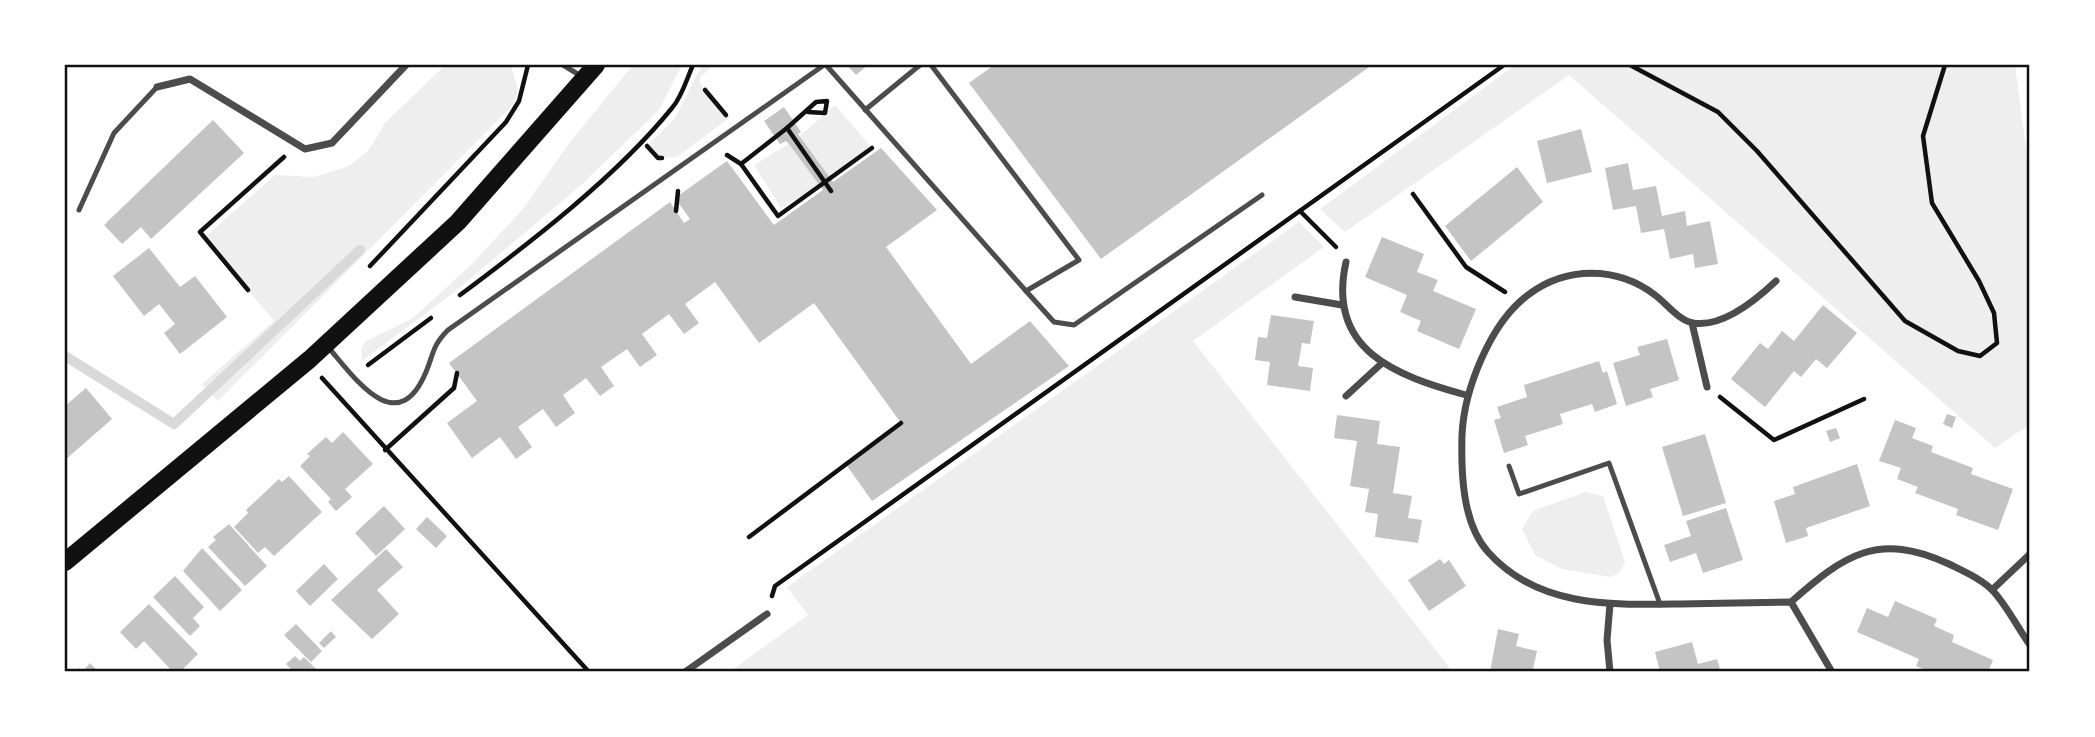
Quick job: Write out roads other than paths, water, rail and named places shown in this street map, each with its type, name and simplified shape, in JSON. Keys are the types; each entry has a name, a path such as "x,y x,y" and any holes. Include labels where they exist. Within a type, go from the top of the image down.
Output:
{"main road":[{"path":"65,562 310,359 458,222 590,72"}],"street":[{"path":"156,87 190,79 305,149 332,143 406,65"},
{"path":"1346,262 1341,284 1342,305 1363,347 1381,364 1416,381 1466,396"},
{"path":"1776,281 1758,298 1710,322 1692,323 1632,281 1605,273 1574,273 1548,282 1520,303 1491,343 1466,396 1461,461 1464,492 1473,524 1486,551 1511,572 1545,591 1578,601 1660,604 1791,602 1826,573 1867,550 1900,549 1930,555 1993,589 2030,645"},
{"path":"1295,297 1342,305"},
{"path":"1692,323 1707,387"},
{"path":"1346,396 1381,364"},
{"path":"1993,589 2030,554"},
{"path":"1791,602 1832,672"},
{"path":"1609,672 1607,640 1610,604"},
{"path":"685,672 767,614"}],"lane":[{"path":"563,65 590,72"},
{"path":"326,344 369,394 383,403 402,402 416,391 426,372 434,345 448,330 825,65 1055,322 1073,325 1262,195"},
{"path":"865,110 920,65"},
{"path":"931,65 1079,260 1026,291"},
{"path":"79,209 114,133 156,87"},
{"path":"1509,466 1519,494 1609,463 1660,604"}],"waterway":[{"path":"65,356 174,424 360,250"}]}
